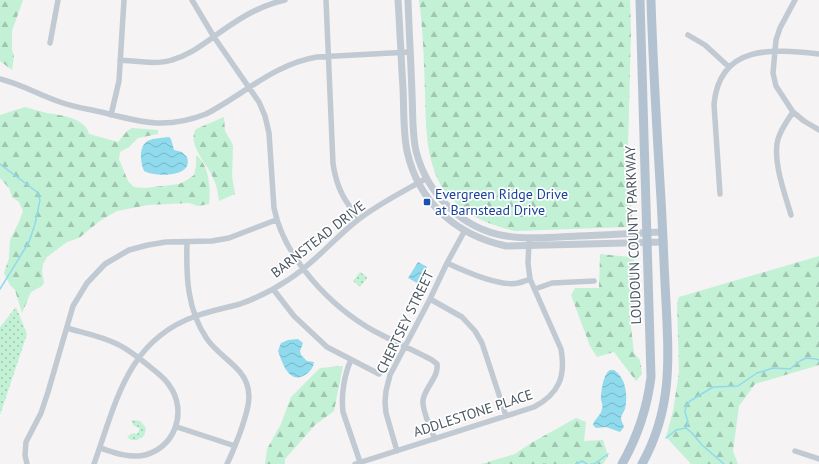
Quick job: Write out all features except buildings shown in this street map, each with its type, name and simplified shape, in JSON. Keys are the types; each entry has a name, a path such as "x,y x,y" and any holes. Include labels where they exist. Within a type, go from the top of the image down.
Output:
{"main road":[{"name":"LOUDOUN COUNTY PARKWAY","path":"622,464 641,425 648,400 651,377 640,0"},
{"name":"LOUDOUN COUNTY PARKWAY","path":"642,464 657,431 663,412 668,381 664,242 651,0"}],"street":[{"path":"50,43 58,0"},
{"path":"111,115 119,81 124,0"},
{"path":"192,0 214,37 258,102 265,116 269,133 272,193 276,220 283,238 292,254 318,286 341,308 374,331 432,360 437,364 437,370 424,395 423,404 435,439"},
{"path":"120,60 148,62 171,61 191,52 248,14 268,5 285,0"},
{"path":"326,0 335,174 341,194 359,219"},
{"path":"398,0 406,142 410,164 418,183 428,198 449,220 464,232 493,243 506,246 664,242"},
{"path":"408,0 415,142 418,159 427,178 440,198 448,206 469,222 498,234 517,237 529,238 663,232"},
{"path":"795,0 780,28 774,51 773,73 776,86 793,112 819,130"},
{"path":"688,35 705,45 729,67"},
{"path":"720,194 714,104 715,90 721,77 738,59 754,53 774,51 819,54"},
{"path":"0,79 30,89 61,103 138,122 175,123 206,114 278,69 303,59 329,56 410,52"},
{"path":"791,215 778,166 776,151 778,140 783,128 793,112"},
{"name":"BARNSTEAD DRIVE","path":"94,464 121,388 128,373 138,357 153,341 184,320 239,304 289,280 304,269 359,219 427,178"},
{"path":"27,464 25,451 26,442 41,413 47,397 73,306 87,283 105,264 129,250 148,245 166,242 212,241 229,238 276,220"},
{"name":"CHERTSEY STREET","path":"397,451 386,413 386,391 390,375 464,232"},
{"name":"ADDLESTONE PLACE","path":"357,463 529,409 543,403 556,389 562,373 563,365 560,349 530,279 528,263 529,238"},
{"path":"187,242 187,283 196,316 207,338 219,352 242,373 248,386 248,408 227,464"},
{"path":"447,263 478,276 507,283 517,284 530,279"},
{"path":"535,289 552,283 594,281"},
{"path":"273,289 294,316 324,344 378,374"},
{"path":"430,299 462,318 475,331 482,343 506,416"},
{"path":"67,328 110,341 138,357 163,378 173,390 178,409 176,426 162,447 147,454 131,456 100,448"},
{"path":"351,360 346,376 342,406 357,463"},
{"path":"176,426 235,446"},
{"path":"795,451 819,459"}],"green space":[{"path":"0,0 23,0 12,31 12,50 14,56 12,70 0,61"},
{"path":"419,0 630,0 631,32 627,185 630,194 633,225 627,227 515,231 488,223 472,215 458,205 448,195 437,178 428,141"},
{"path":"25,107 72,118 83,124 89,134 118,142 127,131 132,128 158,130 158,134 138,138 129,147 120,152 119,159 128,181 134,187 145,188 179,184 194,175 196,155 204,164 208,177 210,191 209,204 198,206 189,203 148,205 117,211 101,220 79,238 67,242 47,257 43,264 42,272 44,283 42,286 31,292 22,313 15,290 10,285 4,273 9,258 10,240 23,211 19,202 12,197 9,188 0,178 0,115"},
{"path":"224,117 225,131 233,146 232,176 235,194 219,201 215,182 199,155 194,142 194,135 196,129"},
{"path":"600,254 630,257 634,259 633,283 635,284 636,306 629,310 634,353 640,360 642,374 636,381 614,352 597,357 590,346 571,295 575,288 599,288"},
{"path":"819,256 819,365 755,384 739,406 733,451 738,464 691,464 666,437 673,411 679,372 677,303 679,297"},
{"path":"360,272 367,278 360,287 353,281"},
{"path":"16,307 27,334 0,415 0,327"},
{"path":"343,366 334,411 315,425 285,459 285,464 265,464 267,449 281,424 291,397 320,368"},
{"path":"576,418 586,422 584,441 603,440 608,456 603,464 481,464 515,454 531,443"},
{"path":"131,421 140,421 146,428 144,436 137,440 131,440 127,437 133,433 137,434 139,431 139,428 134,426"}],"water":[{"path":"169,137 174,150 182,152 187,157 188,164 185,169 180,172 165,175 144,171 141,158 143,145 152,139"},
{"path":"418,262 427,267 419,284 408,278"},
{"path":"298,339 303,343 300,351 301,355 307,361 314,362 310,371 305,375 295,377 290,375 287,371 278,351 281,343 288,340"},
{"path":"610,370 614,370 618,373 624,382 626,393 625,409 621,416 624,427 620,432 606,427 596,428 593,425 601,411 603,384 606,375"}],"waterway":[{"path":"0,164 37,192 40,200 35,224 29,242 0,289"},
{"path":"666,438 676,430 686,428 688,422 685,412 686,406 690,401 713,387 738,386 757,373 773,368 790,369 806,358 819,360"},
{"path":"686,428 702,445 724,464"},
{"path":"591,464 594,464 608,454"},
{"path":"576,464 582,461 587,464"}],"place":[{"name":"Evergreen Ridge Drive at Barnstead Drive","path":"427,202"}]}
